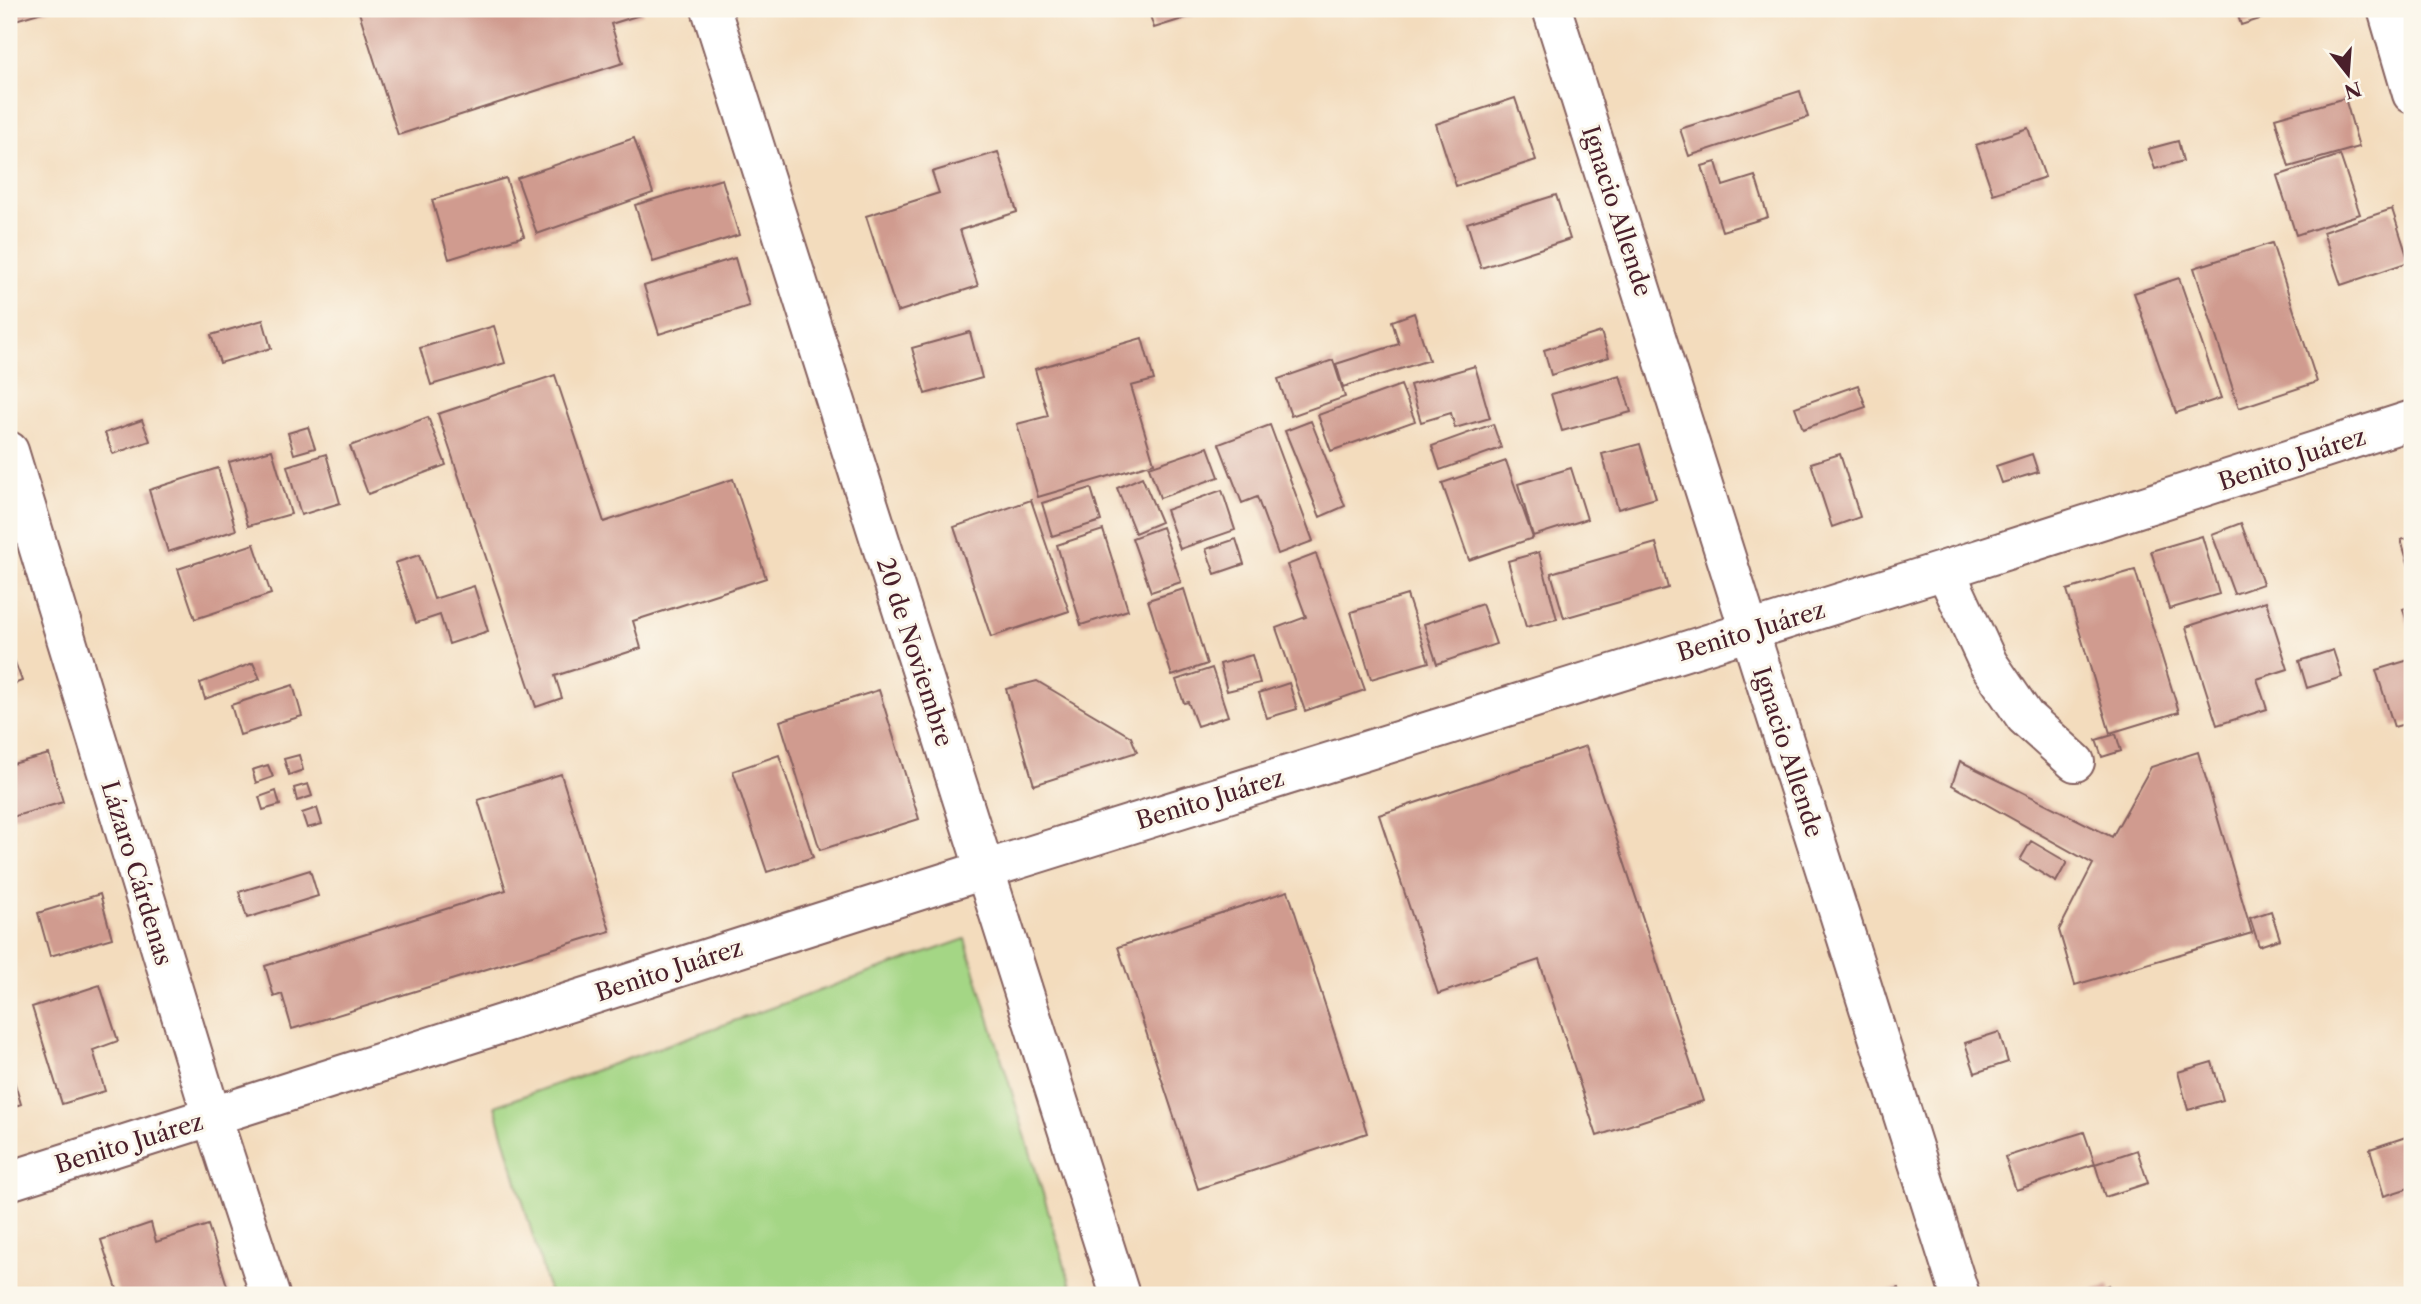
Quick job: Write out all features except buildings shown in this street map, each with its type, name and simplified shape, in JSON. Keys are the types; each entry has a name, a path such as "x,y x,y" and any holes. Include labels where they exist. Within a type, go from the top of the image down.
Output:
{"street":[{"name":"20 de Noviembre","path":"711,9 1120,1295"},
{"name":"Ignacio Allende","path":"1552,9 1960,1295"},
{"path":"2387,9 2412,94"},
{"name":"Benito Juárez","path":"9,1181 984,870 1945,570 2412,420"},
{"name":"Lázaro Cárdenas","path":"9,450 212,1117 270,1295"},
{"path":"1945,570 1988,663 2025,717 2076,762"}],"green space":[{"path":"965,939 1074,1295 550,1295 495,1106"}]}
